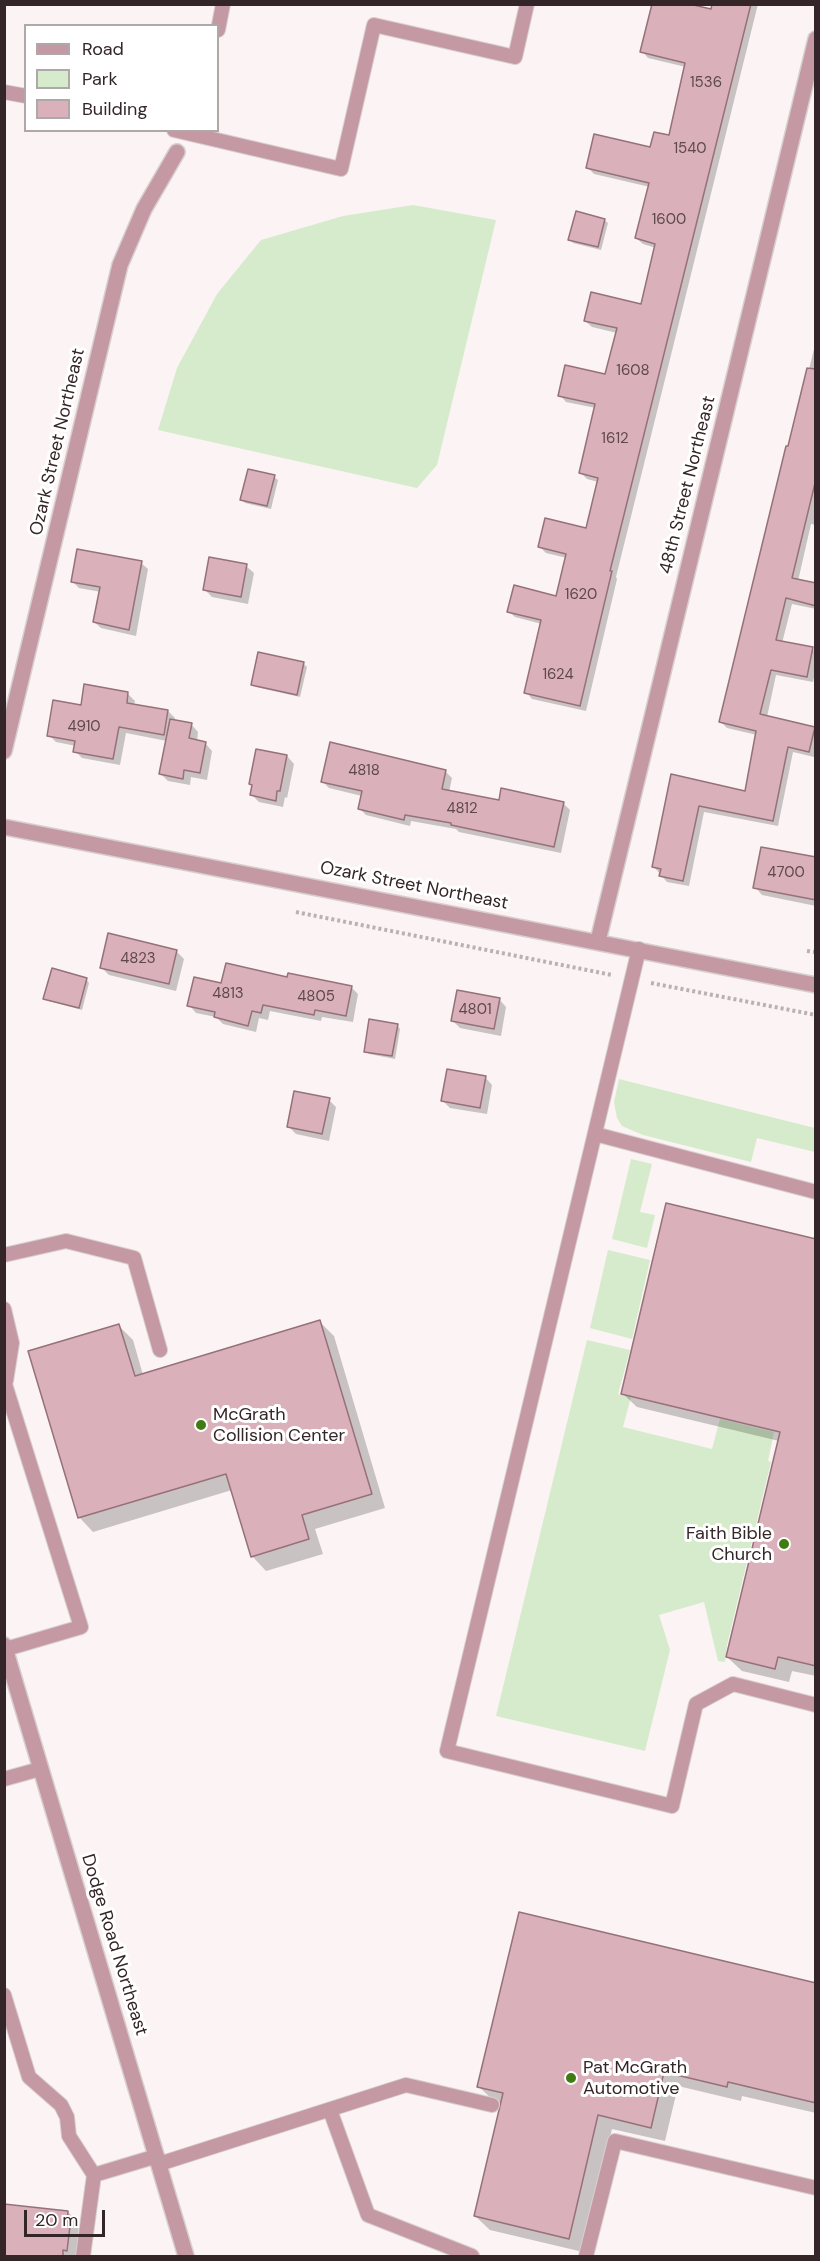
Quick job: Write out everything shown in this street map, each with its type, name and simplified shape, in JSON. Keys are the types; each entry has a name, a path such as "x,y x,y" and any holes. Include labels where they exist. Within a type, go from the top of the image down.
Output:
{"street":[{"name":"48th Street Northeast","path":"598,941 816,39"},
{"name":"Ozark Street Northeast","path":"4,751 120,265 144,208 177,152"},
{"name":"Ozark Street Northeast","path":"4,827 816,985"},
{"name":"Dodge Road Northeast","path":"5,1647 186,2256"}],"lane":[{"path":"219,25 223,4"},
{"path":"177,152 193,133 341,169 374,25 515,57 527,4"},
{"path":"4,92 24,96"},
{"path":"639,949 447,1751 672,1806 696,1704 733,1684 816,1705"},
{"path":"595,1134 816,1191"},
{"path":"4,1255 66,1241 134,1258 160,1350"},
{"path":"4,1309 12,1344 5,1381 81,1627 5,1647"},
{"path":"4,1779 40,1769"},
{"path":"4,1995 29,2077 61,2105 67,2117 69,2136 94,2175 83,2256"},
{"path":"94,2175 158,2160 330,2110 406,2085 492,2105"},
{"path":"330,2110 368,2215 472,2256"},
{"path":"586,2256 615,2141 816,2188"}],"path":[{"path":"296,912 816,1015"},
{"path":"807,951 816,952"}],"green space":[{"path":"413,205 496,220 437,465 417,488 158,430 177,368 217,294 261,240 343,216"},
{"path":"619,1079 815,1128 815,1152 757,1138 751,1162 643,1135 622,1126 617,1118 614,1102"},
{"path":"631,1159 652,1164 640,1212 655,1215 647,1248 612,1239"},
{"path":"608,1250 650,1260 632,1339 590,1328"},
{"path":"587,1340 630,1350 618,1394 631,1397 623,1427 712,1449 720,1419 774,1432 768,1461 771,1462 727,1645 725,1662 718,1661 704,1602 659,1615 670,1650 645,1751 496,1716"}],"building":[{"path":"652,4 689,4 711,9 712,4 751,4 610,571 612,571 580,706 524,693 541,620 507,612 514,585 556,596 566,554 538,547 545,518 586,528 598,478 579,473 595,404 558,396 565,365 605,374 617,328 584,321 591,292 641,304 655,244 635,238 649,183 586,168 594,134 650,147 654,132 669,135 685,63 640,52"},
{"path":"576,211 605,219 598,247 568,240"},
{"path":"807,368 816,369 816,479 792,578 816,583 816,606 786,598 776,640 813,647 807,677 771,670 760,714 815,727 809,752 788,747 773,821 699,806 683,881 659,876 661,869 652,867 671,774 745,791 756,731 719,722"},
{"path":"248,469 275,475 267,506 240,500"},
{"path":"77,549 142,561 129,630 93,622 100,587 71,582"},
{"path":"209,557 247,564 241,597 203,590"},
{"path":"258,652 304,662 297,695 251,685"},
{"path":"84,684 128,692 127,703 168,710 164,735 119,727 113,759 73,752 75,741 47,736 53,700 81,705"},
{"path":"170,719 192,723 189,738 206,742 200,773 184,770 183,779 159,774"},
{"path":"330,742 446,770 442,789 499,800 501,788 564,802 554,847 451,825 451,823 405,815 404,820 358,809 362,791 321,782"},
{"path":"256,749 287,755 276,801 250,795 252,785 249,784"},
{"path":"761,847 816,857 816,900 753,888"},
{"path":"108,933 177,950 169,984 100,968"},
{"path":"226,963 287,977 288,973 352,986 346,1016 315,1010 314,1015 263,1005 261,1013 252,1011 248,1026 214,1017 215,1012 187,1006 194,977 221,983"},
{"path":"52,968 87,978 79,1008 43,999"},
{"path":"457,990 500,998 494,1029 451,1021"},
{"path":"369,1019 398,1024 392,1056 364,1052"},
{"path":"447,1069 486,1076 480,1108 441,1101"},
{"path":"294,1091 330,1098 322,1134 287,1127"},
{"name":"Faith Bible Church","path":"666,1203 816,1239 816,1666 778,1657 775,1669 726,1657 780,1432 621,1394"},
{"name":"McGrath Collision Center","path":"320,1320 372,1494 302,1515 309,1539 251,1557 226,1474 78,1518 28,1351 119,1324 135,1376"},
{"name":"Pat McGrath Automotive","path":"519,1912 816,1983 816,2103 728,2082 727,2087 664,2072 651,2128 598,2115 569,2239 474,2216 503,2093 477,2087"},
{"path":"4,2204 68,2211 67,2225 70,2226 67,2251 63,2250 63,2256 4,2256"}],"place":[{"name":"McGrath Collision Center","path":"201,1425"},
{"name":"Faith Bible Church","path":"784,1544"},
{"name":"Pat McGrath Automotive","path":"571,2078"}]}
